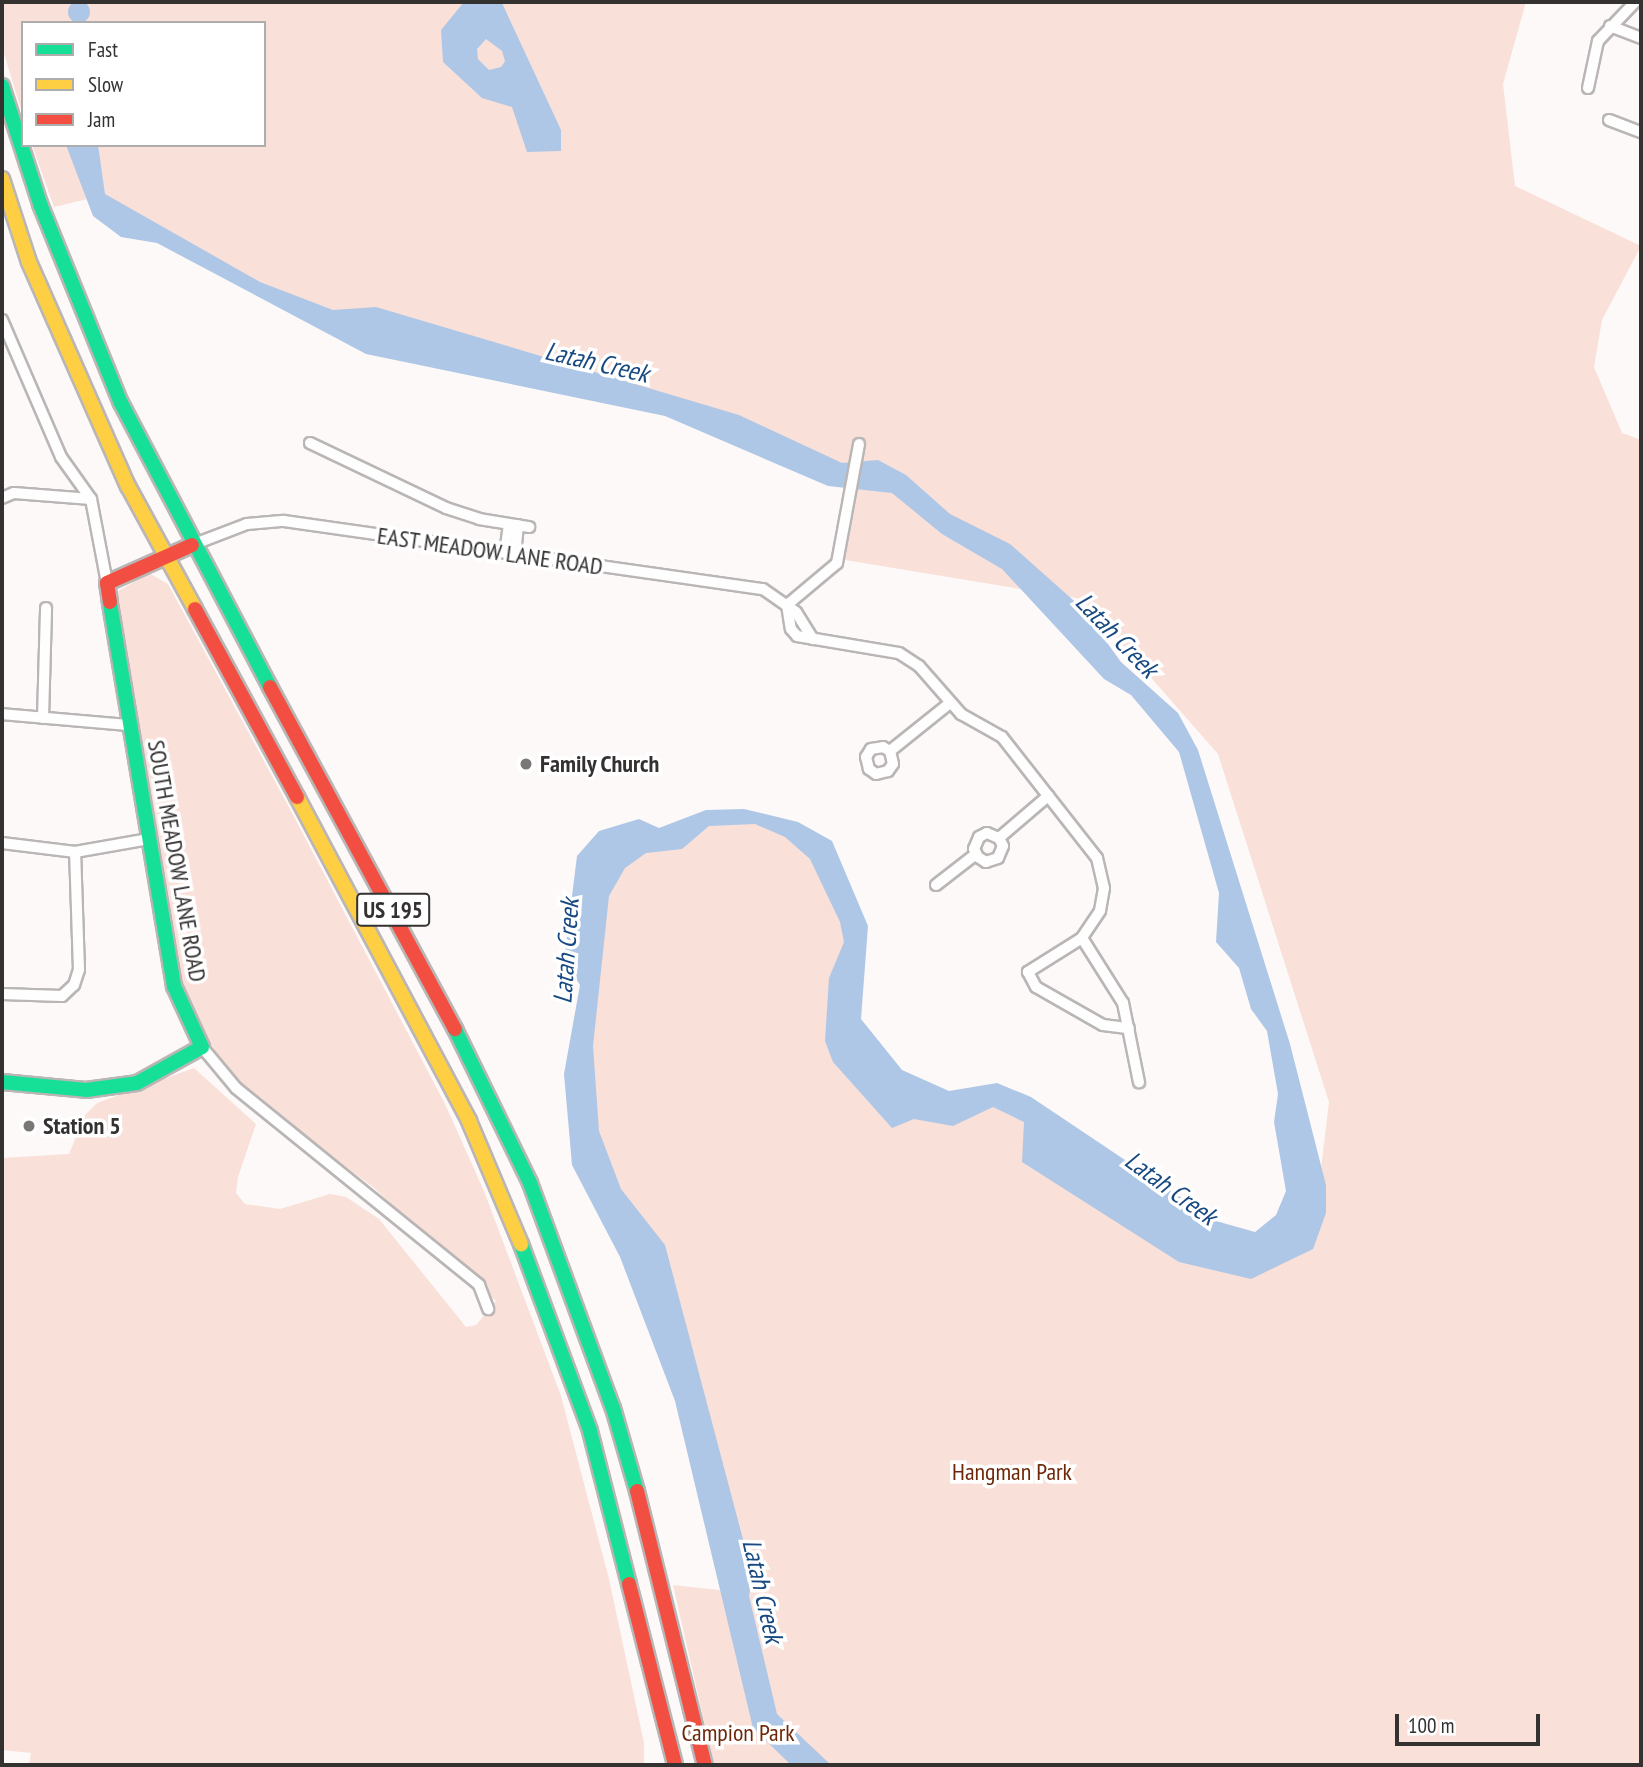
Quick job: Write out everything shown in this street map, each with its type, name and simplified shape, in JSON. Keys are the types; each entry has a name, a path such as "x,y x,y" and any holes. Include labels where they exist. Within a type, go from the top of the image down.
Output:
{"main road":[{"name":"US 195","path":"2,86 21,141"},
{"name":"US 195","path":"23,147 82,316 192,544 440,997 530,1183 576,1297 613,1408 663,1584 705,1765"},
{"name":"US 195","path":"2,179 29,262 128,486 417,1019 469,1121 534,1273 590,1431 675,1765"},
{"path":"107,583 192,544"},
{"name":"SOUTH MEADOW LANE ROAD","path":"107,583 174,986 202,1047"},
{"path":"2,1082 86,1090 137,1083 202,1047"}],"street":[{"path":"1588,88 1598,41 1635,2"},
{"path":"1610,26 1641,38"},
{"path":"1609,120 1641,132"},
{"name":"SOUTH MEADOW LANE ROAD","path":"2,320 61,457 92,499 107,583"},
{"path":"310,443 446,508 519,526 510,553"},
{"path":"859,444 847,526 837,563 787,605 790,629 801,639 898,653 919,666 950,703 1002,737 1097,858 1103,874 1100,911 1082,938 1028,972 1036,987 1103,1025 1129,1028"},
{"path":"2,498 14,493 92,499"},
{"name":"EAST MEADOW LANE ROAD","path":"192,544 247,524 284,521 764,589 787,605"},
{"path":"43,718 46,608"},
{"path":"890,751 950,703"},
{"path":"2,714 129,725"},
{"path":"999,838 1048,796"},
{"path":"936,885 976,854 979,837 987,833 999,838 1003,846 998,858 986,862 976,854"},
{"path":"2,844 75,852 149,839"},
{"path":"2,994 62,996 74,985 79,970 75,852"},
{"path":"1082,938 1123,1003 1139,1082"},
{"name":"SOUTH MEADOW LANE ROAD","path":"202,1047 236,1088 479,1285 488,1309"}],"green space":[{"name":"Hangman Park","path":"2,2 1526,2 1503,84 1515,186 1641,246 1602,320 1594,367 1622,433 1641,440 1641,1765 714,1765 673,1585 737,1592 690,1394 608,1198 581,1074 612,857 709,817 749,816 792,829 857,936 844,989 886,1091 993,1095 1252,1257 1321,1169 1329,1102 1218,754 1082,599 845,560 860,480 740,430 328,319 96,197 54,207 33,147 266,147 266,21 21,21 21,109 2,47"},
{"path":"149,573 168,584 445,1104 484,1191 561,1396 609,1579 644,1743 644,1765 29,1765 31,1753 2,1750 2,1158 69,1154 85,1115 97,1103 194,1068 256,1124 238,1177 236,1193 245,1204 280,1209 330,1194 346,1197 379,1219 466,1327 476,1325 496,1301 373,1187 261,1104 228,1070 195,1021 176,971 115,602 117,592"}],"water":[{"path":"79,1 87,4 87,20 71,20 68,12 71,4"},
{"path":"464,2 502,3 561,130 561,151 527,152 512,107 482,98 443,62 441,30","holes":["486,39 502,51 505,61 501,67 489,70 478,59 477,49"]},
{"name":"Latah Creek","path":"67,147 98,147 105,194 260,282 333,310 376,307 739,415 842,463 878,460 906,475 950,514 1010,544 1082,608 1121,662 1178,713 1198,750 1290,1044 1326,1185 1326,1213 1313,1249 1251,1279 1179,1262 1022,1162 1024,1122 993,1107 953,1126 914,1119 892,1128 833,1062 825,1041 829,978 844,942 840,922 810,859 785,837 755,824 709,826 682,849 646,853 625,868 609,896 593,1046 599,1131 621,1189 665,1245 753,1577 749,1596 777,1714 831,1765 791,1765 753,1728 675,1401 620,1257 572,1165 564,1074 580,985 564,960 577,856 599,831 639,819 659,828 706,810 744,809 798,822 832,841 868,926 861,1019 902,1070 949,1091 997,1083 1031,1097 1216,1221 1255,1232 1276,1215 1286,1191 1274,1122 1278,1094 1267,1031 1251,1009 1239,968 1216,942 1219,893 1179,752 1131,695 1104,679 1002,569 942,534 892,493 828,486 665,416 366,354 157,243 121,237 93,216"}],"traffic: fast":[{"path":"2,86 21,145"},
{"path":"22,147 40,204 121,403 270,687"},
{"path":"2,1082 86,1090 137,1083 202,1047 174,986 110,602"},
{"path":"455,1029 530,1183 613,1408 637,1491"},
{"path":"521,1244 590,1431 629,1584"}],"traffic: slow":[{"path":"2,179 29,262 128,486 195,609"},
{"path":"297,797 469,1121 521,1244"}],"traffic: jam":[{"path":"110,602 107,583 192,545"},
{"path":"195,609 297,797"},
{"path":"270,687 455,1029"},
{"path":"637,1491 705,1765"},
{"path":"629,1584 675,1765"}],"place":[{"name":"Family Church","path":"526,764"},
{"name":"Station 5","path":"29,1126"}],"park label":[{"name":"Campion Park","path":"738,1733"}]}
